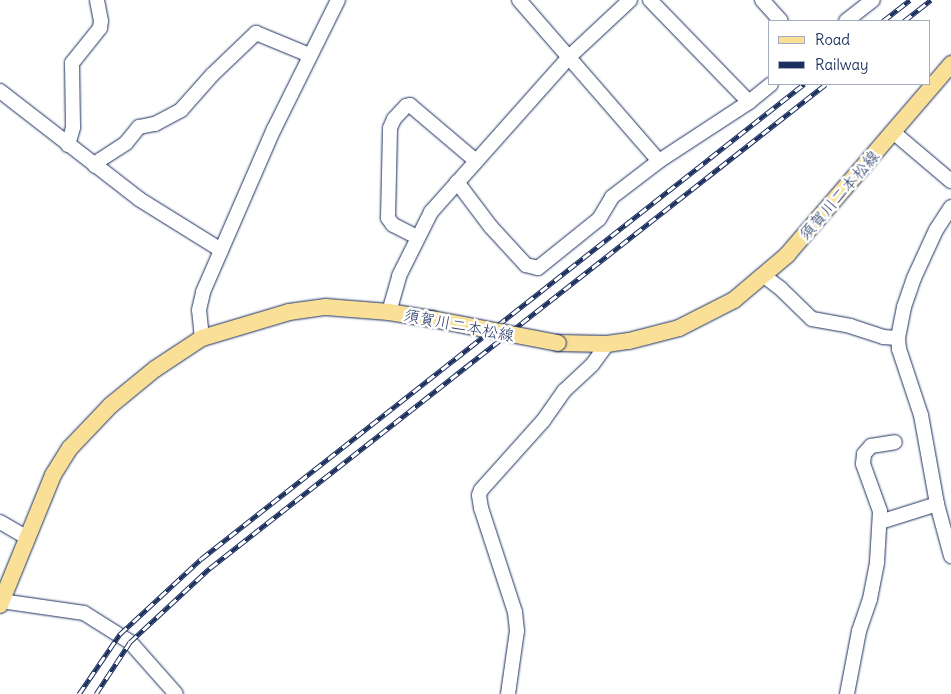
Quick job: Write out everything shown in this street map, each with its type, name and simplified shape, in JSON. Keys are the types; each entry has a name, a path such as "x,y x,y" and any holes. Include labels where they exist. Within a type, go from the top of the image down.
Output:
{"main road":[{"name":"須賀川二本松線","path":"1,603 53,475 70,448 111,404 154,369 202,338 289,312 326,307 389,312 558,343 607,344 629,341 679,328 700,319 734,300 764,276 805,236 951,64"}],"street":[{"path":"68,145 73,127 72,63 100,28 101,21 96,0"},
{"path":"202,338 200,301 221,250 309,56 338,0"},
{"path":"519,0 570,56 659,161"},
{"path":"389,312 399,276 431,212 570,56 630,0"},
{"path":"650,0 749,102"},
{"path":"762,0 780,20"},
{"path":"847,20 873,0"},
{"path":"95,166 100,160 126,142 139,127 154,124 181,110 212,74 256,33 309,56"},
{"path":"457,182 491,227 526,265 538,268 599,218 612,198 659,161 749,102 770,85"},
{"path":"0,91 140,199 221,250"},
{"path":"417,237 393,225 388,218 390,128 394,119 406,106 410,105 476,161"},
{"path":"893,132 951,181"},
{"path":"951,207 936,230 914,278 904,307 898,338 899,349 921,415 938,504 951,555"},
{"path":"764,276 781,289 812,319 850,326 883,337 898,338"},
{"path":"508,694 517,631 515,612 481,508 479,495 481,490 543,421 564,391 592,365 607,344"},
{"path":"847,694 859,631 875,576 880,522 880,511 863,464 864,454 871,446 896,442"},
{"path":"880,522 938,504"},
{"path":"0,522 28,538"},
{"path":"1,603 84,613 130,642 176,694"}],"railway":[{"path":"884,20 910,0"},
{"path":"905,20 931,0"},
{"path":"79,694 120,634 201,559 803,85"},
{"path":"96,694 130,642 210,568 825,85"}]}
